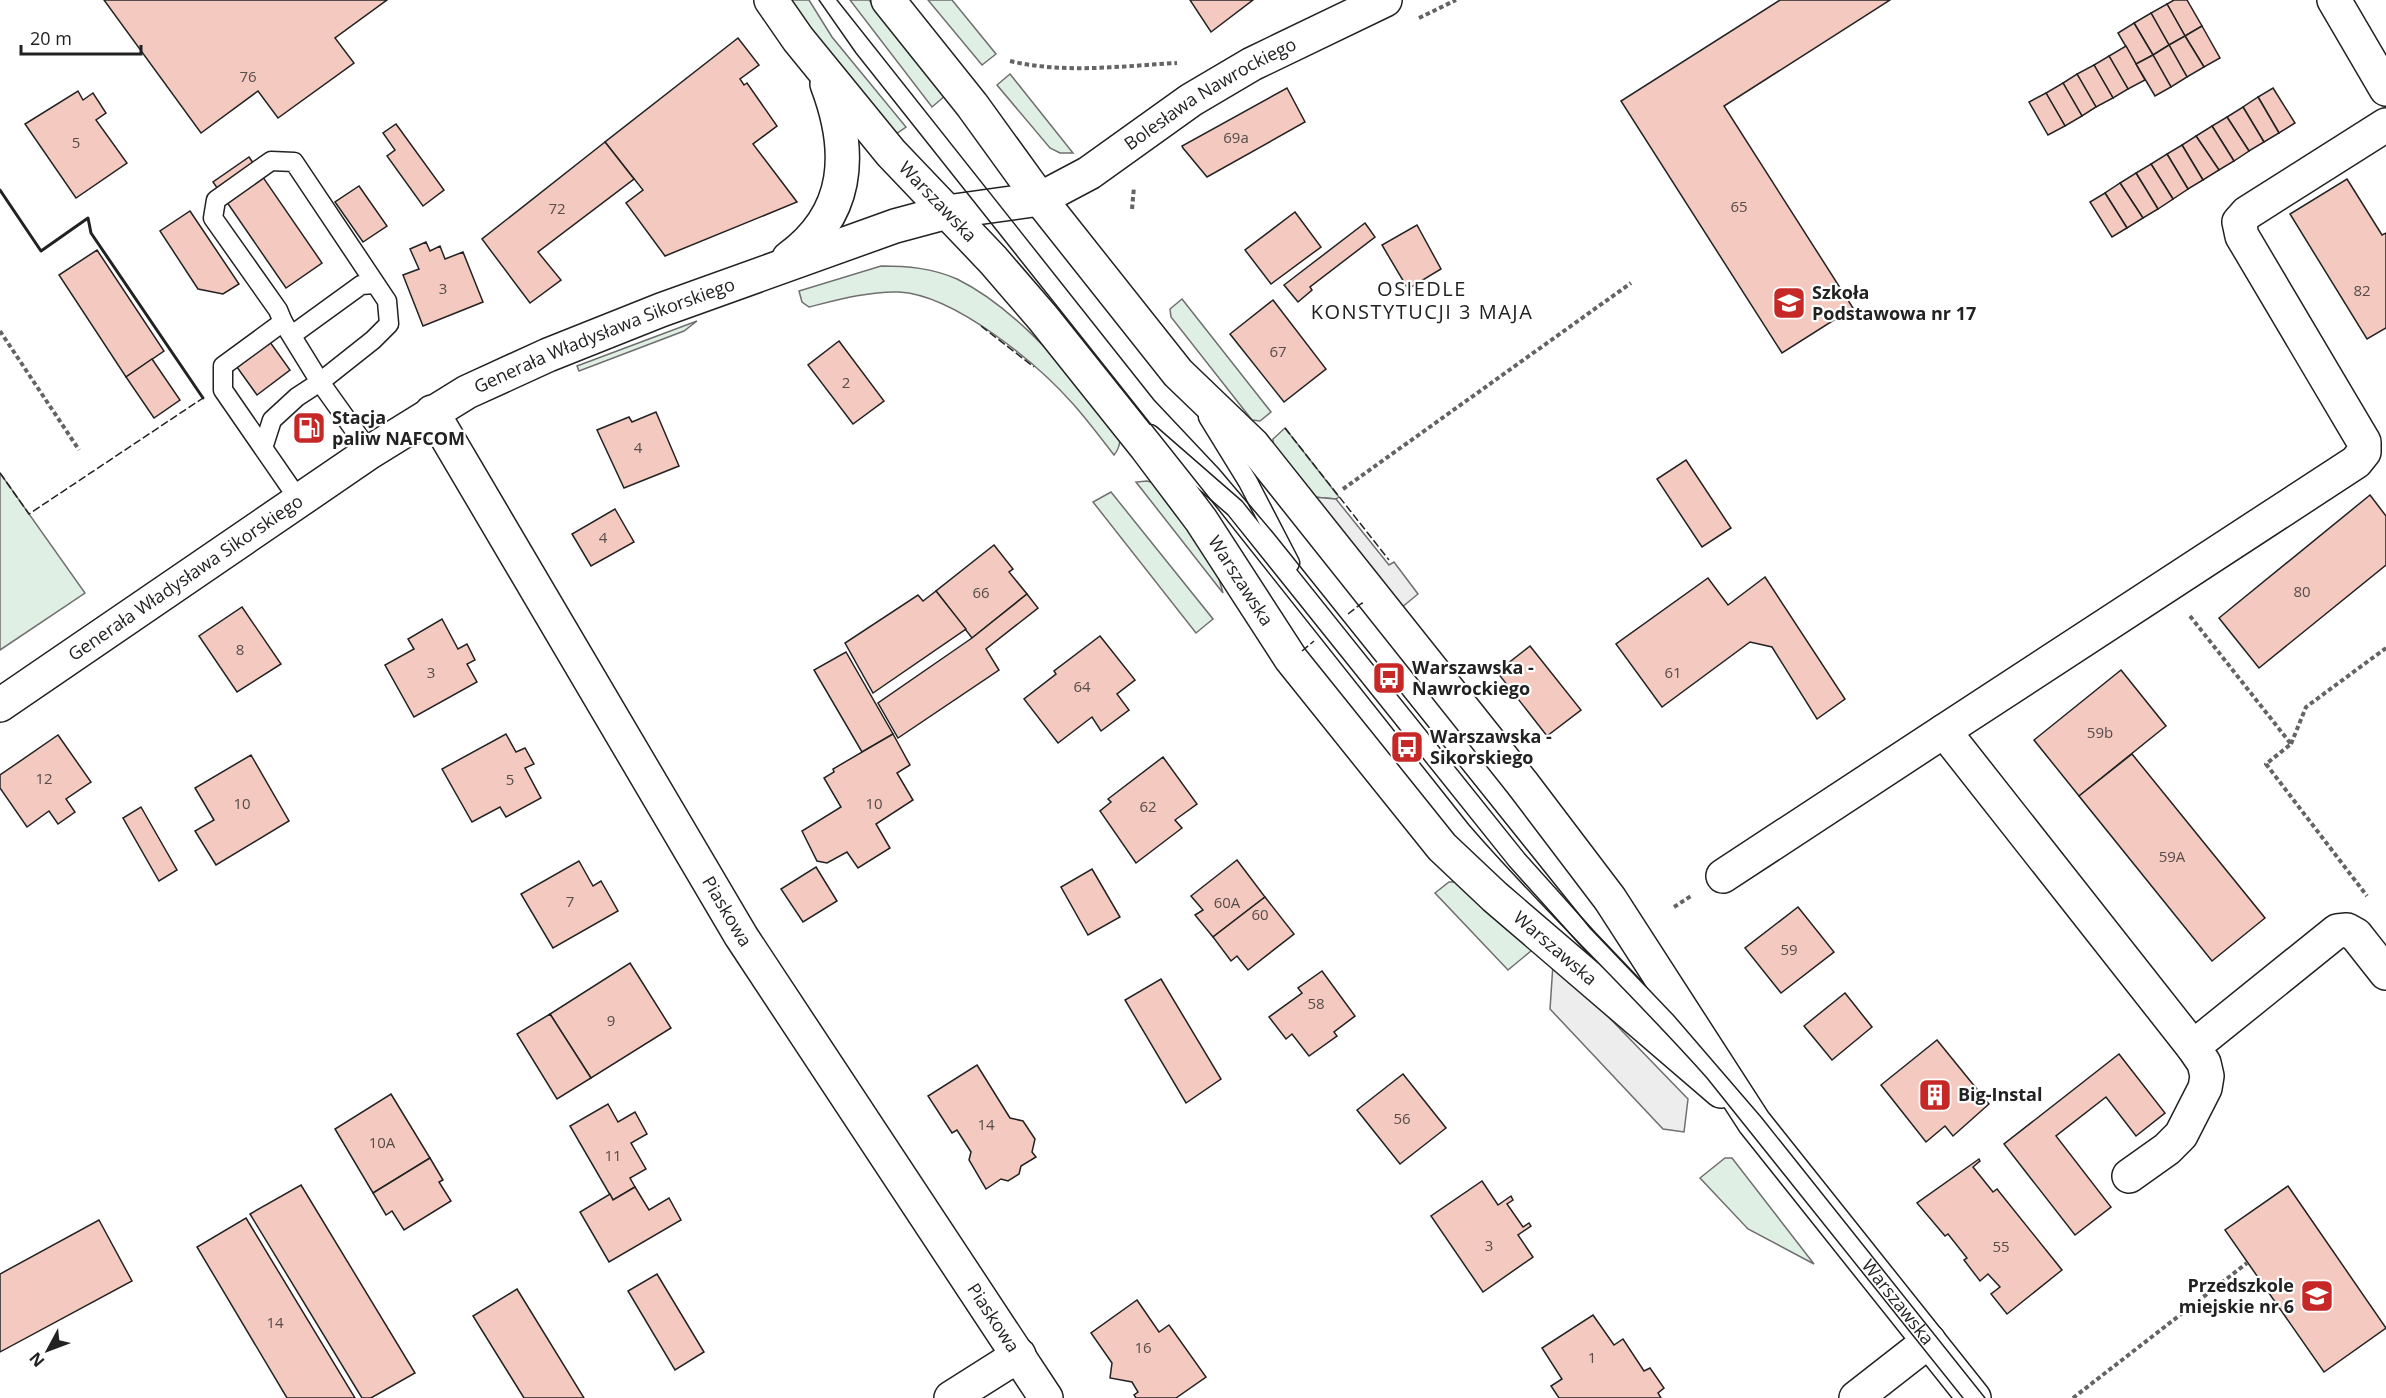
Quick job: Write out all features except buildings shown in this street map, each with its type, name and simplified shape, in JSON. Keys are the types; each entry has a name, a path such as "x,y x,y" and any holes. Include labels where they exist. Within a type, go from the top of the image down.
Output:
{"street":[{"name":"Warszawska","path":"771,0 820,66 891,153 993,260 1103,393 1202,519 1292,659 1442,847 1495,897 1707,1078 1754,1122"},
{"name":"Warszawska","path":"888,0 972,105 1040,199 1178,373 1253,445 1522,783 1610,899 1754,1122 1974,1398"},
{"name":"Bolesława Nawrockiego","path":"1040,199 1089,173 1191,100 1252,64 1385,0"},
{"path":"2334,0 2386,89"},
{"path":"773,270 794,254 823,225 834,205 841,184 843,164 836,108 820,66"},
{"path":"1723,876 2356,462 2364,452 2364,442 2242,236 2239,222 2247,213 2386,124"},
{"name":"Generała Władysława Sikorskiego","path":"0,705 370,452 432,412 492,380 661,310 895,226 947,212 1040,199"},
{"name":"Piaskowa","path":"432,412 741,936 1046,1398"},
{"path":"1944,731 2204,1063 2207,1076 2205,1088 2181,1135 2167,1149 2129,1176"},
{"path":"2193,1047 2337,931 2347,930 2356,935 2386,973"},
{"path":"1856,1398 1929,1341"},
{"path":"951,1398 1019,1355"}],"lane":[{"path":"263,448 272,420 297,397 320,382 374,340 389,324 387,301 294,162 271,161 216,200 213,218 278,310 320,382 370,452"},
{"path":"299,500 223,390 223,366 361,285 375,284"},
{"path":"1178,373 1248,482 1304,587 1331,628"},
{"path":"1103,393 1235,508 1517,860 1587,938 1669,1022 1754,1122"}],"path":[{"path":"1010,61 1036,67 1098,68 1181,63"},
{"path":"1343,489 1631,283"},
{"path":"0,331 79,450"},
{"path":"2166,585 2291,744"},
{"path":"2372,902 2266,764 2291,744 2306,707 2386,648"},
{"path":"2073,1398 2247,1263"}],"green space":[{"path":"790,0 809,0 832,37 906,127 896,134 808,27"},
{"path":"850,0 869,0 946,95 932,107"},
{"path":"928,0 952,0 996,54 982,65"},
{"path":"1010,74 1073,153 1060,153 1050,148 997,85"},
{"path":"881,266 919,268 948,275 994,302 1046,348 1112,421 1120,439 1114,455 1074,405 1039,370 994,334 945,305 921,296 899,292 865,294 809,307 802,302 799,291"},
{"path":"1182,299 1271,412 1260,421 1252,420 1171,317 1170,309"},
{"path":"697,321 684,331 579,371 577,366"},
{"path":"1285,428 1339,497 1336,499 1313,497 1273,446 1273,439"},
{"path":"0,473 85,593 0,650"},
{"path":"1147,481 1161,485 1217,572 1223,593 1136,482"},
{"path":"1111,492 1213,619 1196,633 1093,502"},
{"path":"1449,882 1458,882 1530,945 1531,951 1508,970 1435,893"},
{"path":"1725,1158 1732,1158 1814,1264 1748,1229 1700,1178"}],"shaded area":[{"path":"1313,497 1336,499 1389,565 1394,562 1418,594 1401,608"},
{"path":"1553,964 1564,971 1688,1099 1684,1132 1663,1129 1550,1009"}],"tram line":[{"path":"819,0 856,53 1469,825 1707,1078 1963,1398"},
{"path":"837,0 1154,400 1219,469 1274,534 1590,928 1674,1016 1761,1117 1985,1398"}],"fence":[{"path":"981,326 1034,367"},
{"path":"0,473 29,514 203,398"},
{"path":"1285,428 1389,560"},
{"path":"1348,614 1362,603 1364,606"},
{"path":"1302,651 1314,641"}],"wall":[{"path":"0,190 41,251 88,218 91,233 203,398"}],"place":[{"name":"Szkoła Podstawowa nr 17","path":"1789,303"},
{"name":"Stacja paliw NAFCOM","path":"309,428"},
{"name":"Warszawska - Nawrockiego","path":"1389,678"},
{"name":"Warszawska - Sikorskiego","path":"1407,747"},
{"name":"Big-Instal","path":"1935,1095"},
{"name":"Przedszkole miejskie nr 6","path":"2317,1296"}],"district":[{"name":"OSIEDLE KONSTYTUCJI 3 MAJA","path":"1422,300"}]}
